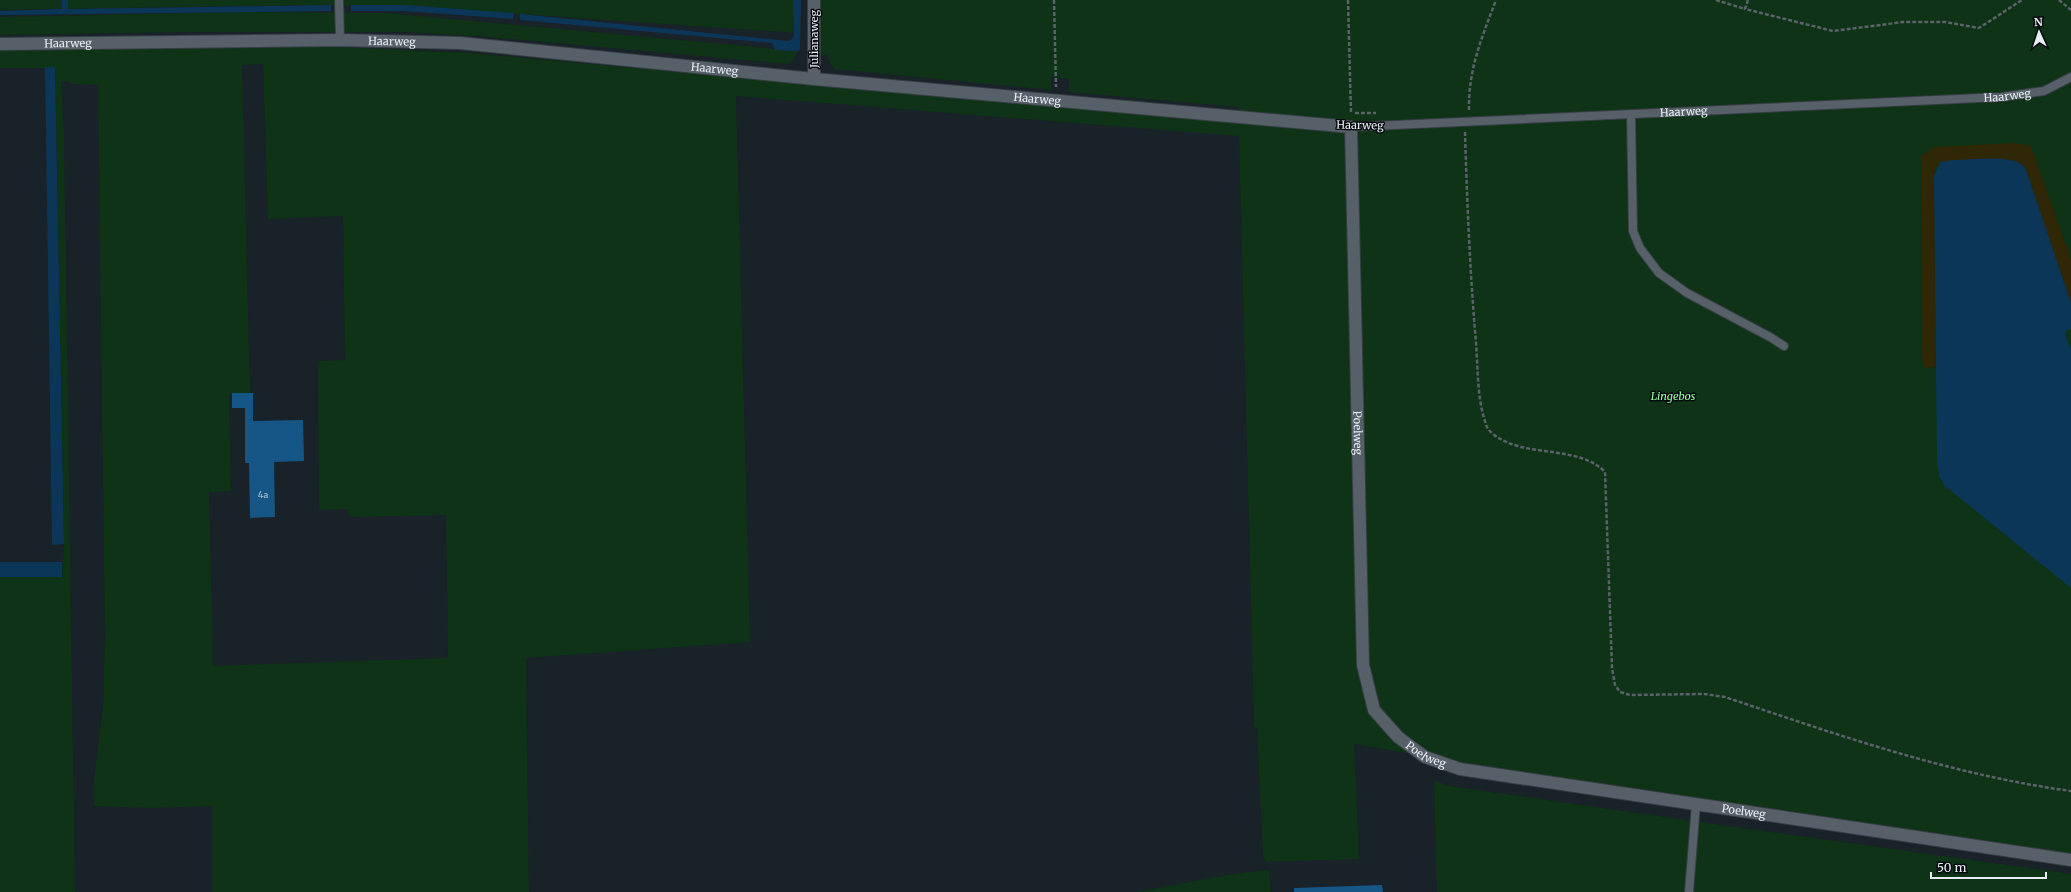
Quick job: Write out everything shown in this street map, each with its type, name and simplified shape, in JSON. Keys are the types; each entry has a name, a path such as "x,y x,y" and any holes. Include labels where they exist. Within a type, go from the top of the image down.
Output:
{"street":[{"name":"Julianaweg","path":"814,0 814,79"},
{"name":"Haarweg","path":"0,44 340,40 460,43 814,79 1351,127"},
{"name":"Poelweg","path":"1351,127 1363,665 1374,710 1398,737 1425,758 1460,769 2071,860"}],"lane":[{"path":"339,0 340,40"},
{"name":"Haarweg","path":"1351,127 1464,123 2000,97 2044,91 2071,77"},
{"path":"1631,115 1633,231 1640,248 1659,273 1687,293 1784,346"},
{"path":"1689,892 1696,804"}],"path":[{"path":"1054,0 1056,100"},
{"path":"1348,0 1351,127"},
{"path":"1464,123 1469,114 1469,89 1472,70 1496,0"},
{"path":"1716,0 1745,10 1833,31 1903,22 1945,22 1979,28 2022,0"},
{"path":"1745,10 1748,0"},
{"path":"2059,0 2071,10"},
{"path":"1465,134 1470,276 1480,395 1484,420 1491,432 1502,439 1516,445 1552,453 1576,456 1599,467 1605,472 1612,668 1615,685 1620,692 1630,695 1704,694 1725,697 1884,750 1964,772 2071,791"}],"green space":[{"path":"0,0 797,0 797,33 403,6 305,5 0,10"},
{"name":"Lingebos","path":"820,0 2071,0 2071,866 1354,744 1359,859 1266,862 1263,856 1257,727 1254,727 1239,136 736,96 750,642 526,658 529,892 212,892 212,806 150,808 94,806 93,789 103,706 105,637 98,85 70,84 70,82 61,81 64,131 75,892 0,892 0,577 62,577 64,544 55,68 0,68 0,49 295,45 470,53 1239,123 1238,107 1069,92 1069,79 1051,77 1051,90 835,69 829,62 828,55 820,55","holes":["263,64 268,219 343,216 345,360 318,361 319,510 348,509 349,517 446,515 448,658 213,666 209,492 231,491 229,395 250,394 242,65"]},
{"path":"242,12 386,13 798,51 790,64 476,36 403,32 188,32 0,35 0,17"},
{"path":"1434,780 1449,786 1692,821 1685,892 1437,892"},
{"path":"1699,822 2071,874 2071,892 1693,892"},
{"path":"1269,870 1271,892 1135,892 1219,876"}],"sand":[{"path":"2015,143 2031,146 2071,260 2071,303 2025,167 2013,160 1940,162 1935,171 1934,193 1936,367 1926,368 1922,362 1921,156 1934,147"}],"water":[{"path":"62,0 68,0 68,9 331,5 331,11 0,15 0,11 62,9"},
{"path":"793,0 801,0 800,49 798,51 775,50 772,43 520,20 520,14 789,41 792,39 794,34"},
{"path":"351,5 405,5 514,13 513,19 403,11 351,11"},
{"path":"45,67 55,67 64,544 52,545"},
{"path":"2002,159 2011,160 2025,167 2071,303 2071,329 2066,331 2065,335 2071,349 2071,588 1945,486 1939,476 1937,459 1934,176 1940,162 1955,160"},
{"path":"0,562 62,562 62,577 0,577"}],"building":[{"path":"232,393 253,393 253,421 303,420 304,461 274,462 275,517 250,518 249,463 245,463 245,408 232,408"},
{"path":"1382,885 1383,892 1294,892 1294,888"}]}
